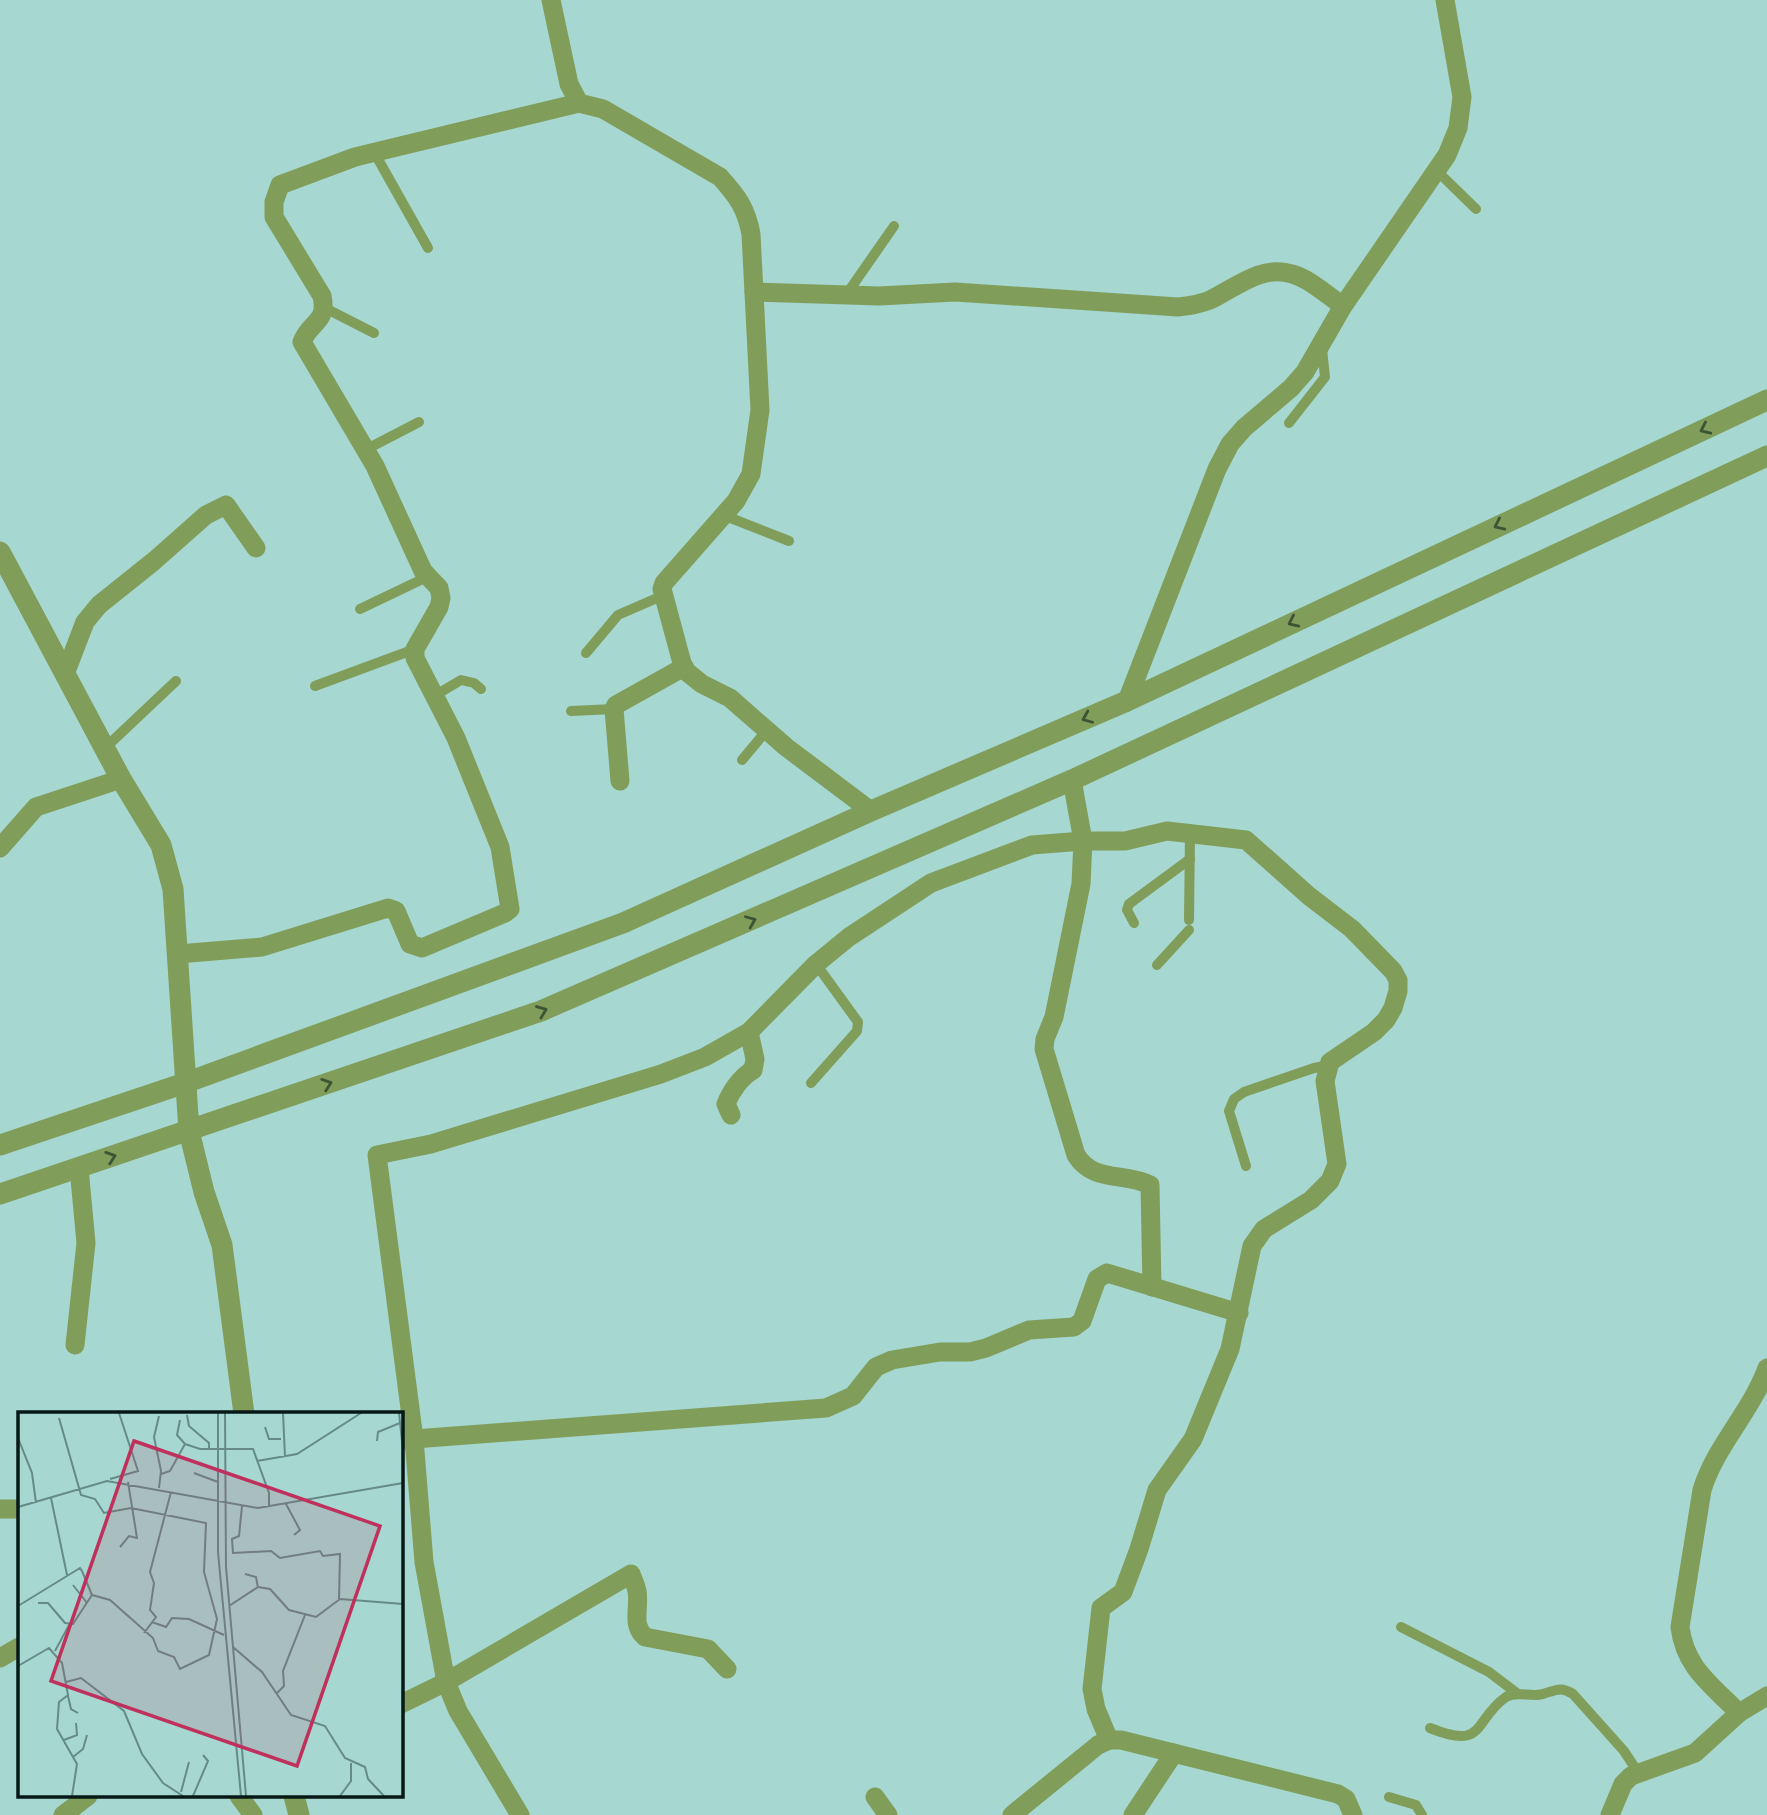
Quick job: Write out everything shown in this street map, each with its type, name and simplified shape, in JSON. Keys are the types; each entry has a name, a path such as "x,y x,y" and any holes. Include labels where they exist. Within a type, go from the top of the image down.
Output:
{"street":[{"path":"551,0 569,84 579,103"},
{"path":"1127,701 1226,453 1244,428 1298,380 1343,306 1447,155 1458,128 1462,97 1445,0"},
{"path":"178,954 262,947 388,908 397,911 410,944 422,948 505,913 511,906 500,847 456,738 415,658 415,649 439,607 439,588 424,571 365,450 302,342 323,316 325,308 322,296 274,216 277,190 280,185 293,179 374,152 579,103 603,109 720,177 747,212 751,234 760,410 751,474 736,501 664,583 664,595 684,667 702,684 730,698 786,747 871,811"},
{"path":"754,292 905,296 955,292 1178,307 1209,300 1253,277 1276,271 1300,277 1343,306"},
{"path":"0,1145 185,1083 623,923 871,811 1127,701 1767,400"},
{"path":"0,1194 541,1012 1072,780 1767,456"},
{"path":"65,674 85,622 99,605 206,515 226,505 256,548"},
{"path":"0,552 121,779 161,845 173,889 189,1131 204,1192 222,1245 244,1412"},
{"path":"621,781 614,709 616,705 684,667"},
{"path":"0,848 36,807 121,779"},
{"path":"1072,780 1083,841 1081,884 1054,1017 1044,1049 1076,1155 1081,1163 1106,1176 1150,1185 1152,1287"},
{"path":"520,1815 458,1712 446,1682 424,1562 407,1439 377,1155 431,1144 661,1074 705,1057 749,1032 816,964 849,937 931,883 1032,845 1125,841 1167,831 1237,838 1254,844 1309,896 1352,929 1393,971 1398,980 1398,991 1386,1020 1329,1065 1325,1081 1337,1164 1330,1181 1311,1200 1265,1229 1252,1246 1230,1349 1193,1439 1157,1490 1123,1592 1101,1608 1092,1689 1109,1740"},
{"path":"731,1115 726,1104 730,1095 743,1076 753,1070 755,1059 749,1032"},
{"path":"75,1346 86,1243 79,1168"},
{"path":"407,1439 826,1408 853,1396 876,1367 892,1360 940,1352 978,1350 1029,1330 1074,1327 1082,1321 1097,1279 1102,1275 1114,1274 1239,1313"},
{"path":"1739,1713 1691,1664 1682,1646 1680,1627 1702,1490 1708,1469 1752,1403 1767,1368"},
{"path":"0,1509 18,1509"},
{"path":"402,1704 446,1682 631,1574 638,1591 637,1626 640,1633 645,1637 708,1649 727,1669"},
{"path":"0,1658 18,1648"},
{"path":"1611,1815 1623,1783 1639,1774 1695,1753 1739,1713 1767,1696"},
{"path":"1013,1815 1086,1754 1109,1740 1121,1740 1338,1794 1346,1799 1353,1815"},
{"path":"1133,1815 1174,1753"},
{"path":"875,1797 888,1815"},
{"path":"63,1815 85,1798"},
{"path":"240,1798 253,1815"},
{"path":"295,1798 299,1815"}],"lane":[{"path":"374,152 428,248"},
{"path":"1437,171 1476,209"},
{"path":"846,295 894,226"},
{"path":"325,308 373,333"},
{"path":"1289,423 1325,377 1321,344"},
{"path":"365,450 418,422"},
{"path":"723,515 789,541"},
{"path":"360,609 429,576"},
{"path":"586,653 618,615 664,595"},
{"path":"315,686 415,649"},
{"path":"433,696 461,680 474,683 481,689"},
{"path":"105,748 176,681"},
{"path":"571,711 614,709"},
{"path":"742,760 767,730"},
{"path":"1157,965 1189,925 1190,833"},
{"path":"1134,923 1127,910 1129,904 1190,859"},
{"path":"811,1083 857,1031 858,1022 816,964"},
{"path":"1246,1166 1229,1111 1234,1099 1244,1092 1329,1065"},
{"path":"1401,1627 1489,1672 1518,1694"},
{"path":"1430,1728 1452,1735 1468,1735 1475,1732 1505,1698 1565,1689 1573,1694 1624,1751 1639,1774"},
{"path":"1389,1797 1416,1805 1422,1815"}]}
